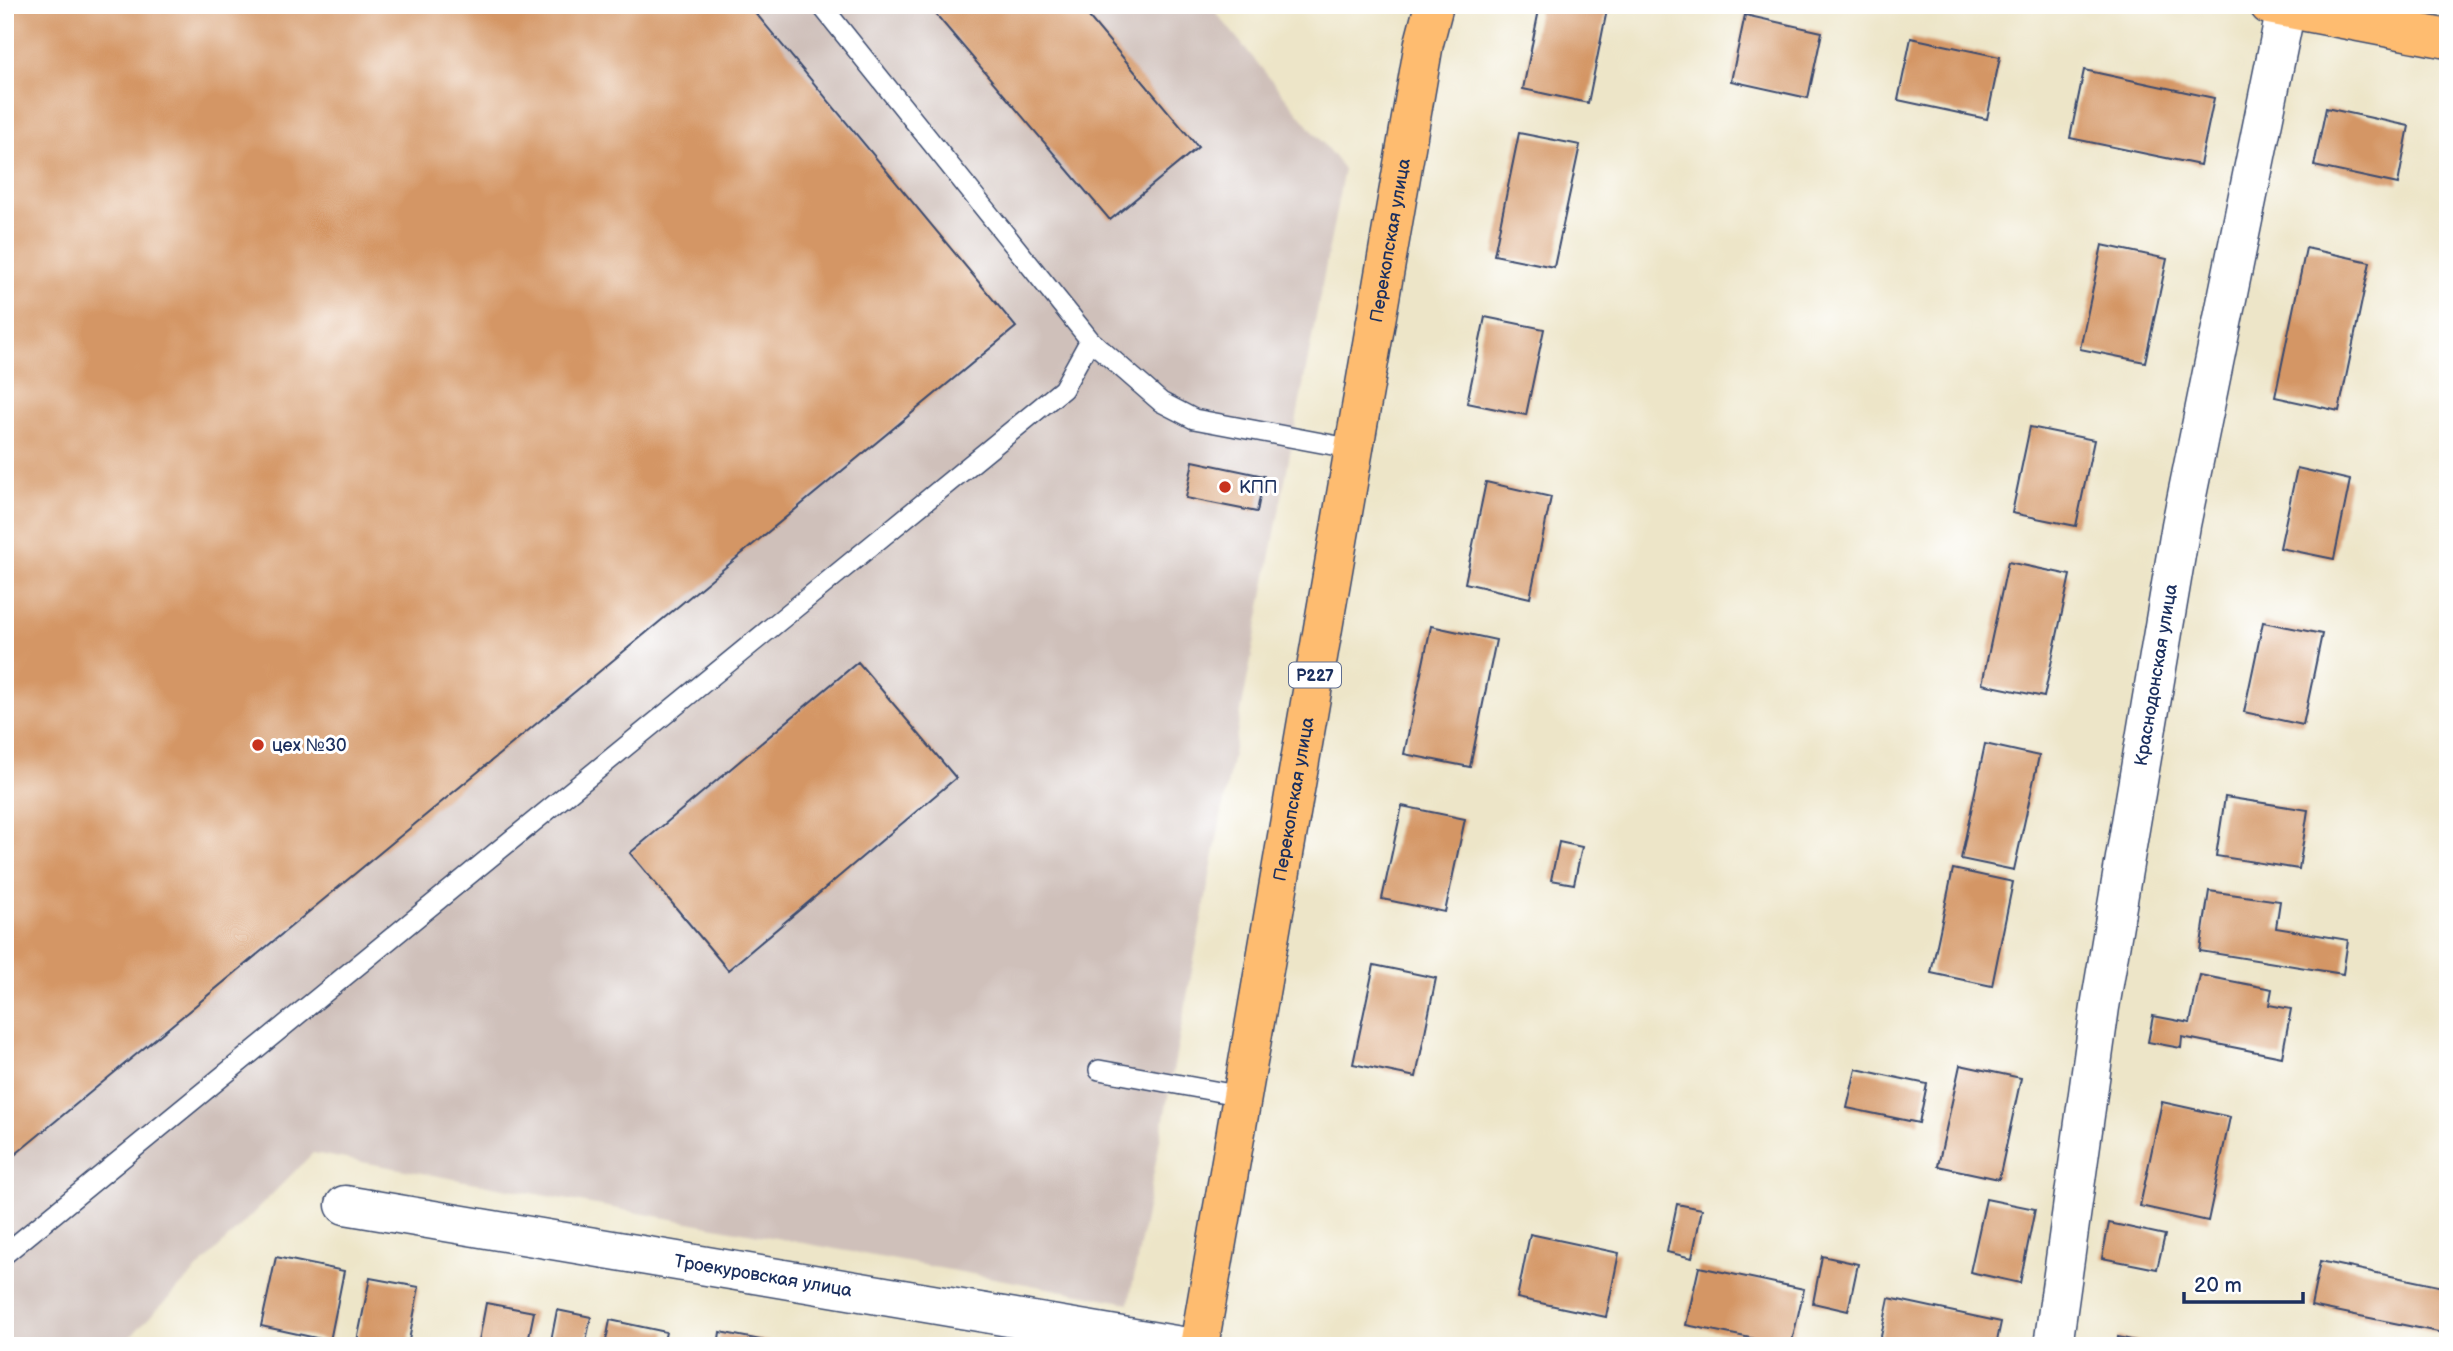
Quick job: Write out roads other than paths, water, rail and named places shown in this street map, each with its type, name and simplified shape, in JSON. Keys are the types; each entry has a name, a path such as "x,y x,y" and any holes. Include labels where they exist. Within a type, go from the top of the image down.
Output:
{"main road":[{"name":"Перекопская улица","path":"1199,1346 1424,43 1434,5"},
{"path":"2278,7 2448,39"}],"street":[{"name":"Краснодонская улица","path":"2053,1346 2100,1007 2181,525 2278,7"},
{"name":"Троекуровская улица","path":"345,1205 1181,1346"}],"lane":[{"path":"821,5 1090,340 1161,402 1194,419 1354,449"},
{"path":"5,1254 1063,388 1090,340"},
{"path":"1099,1070 1242,1096"}],"place":[{"name":"КПП","path":"1225,487"},
{"name":"цех №30","path":"258,745"}]}
